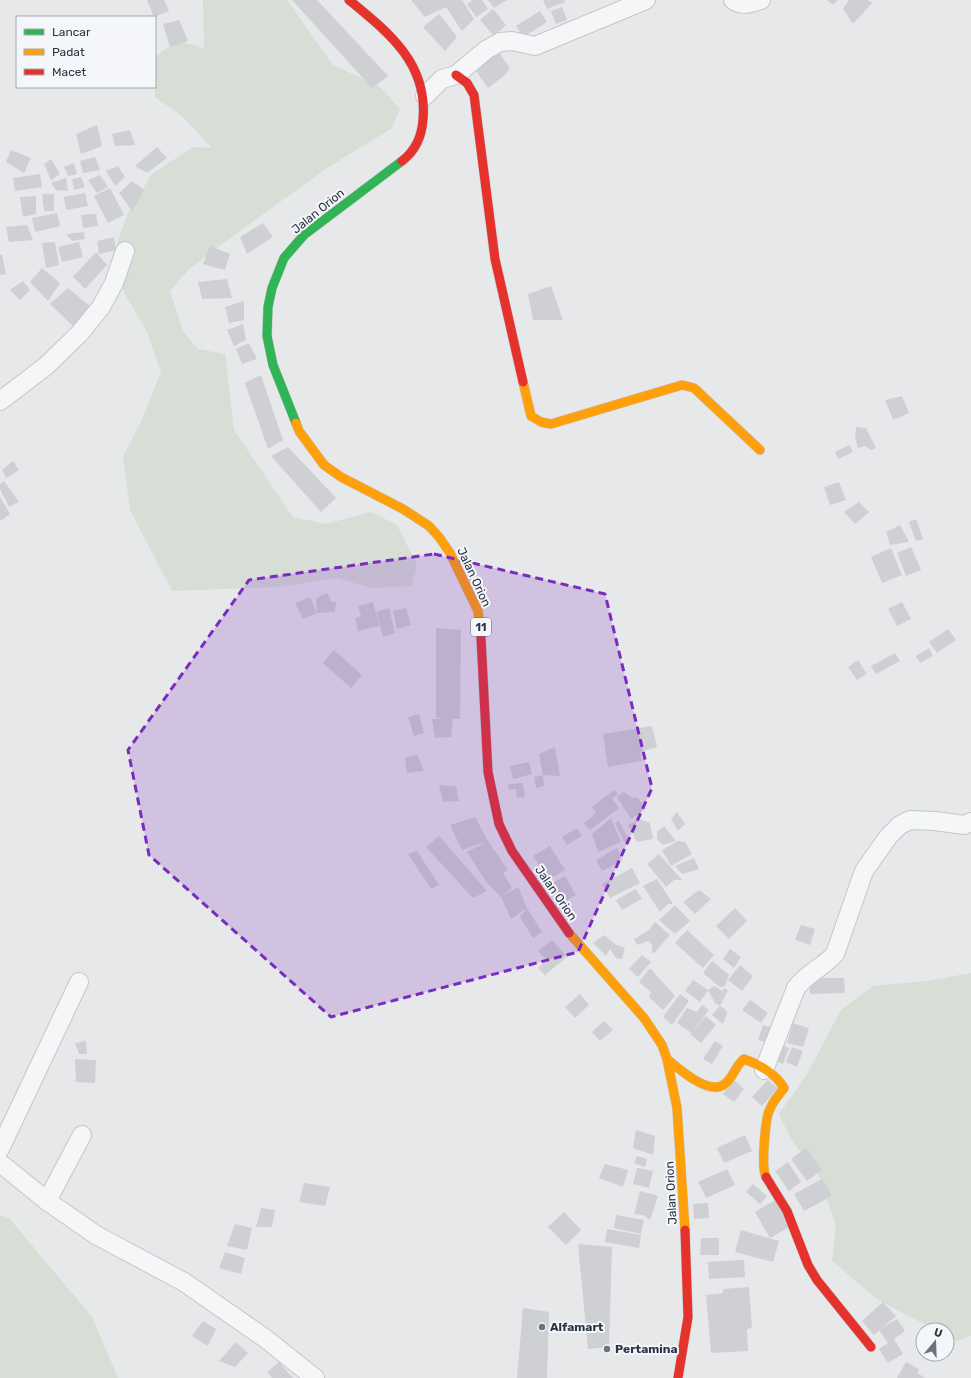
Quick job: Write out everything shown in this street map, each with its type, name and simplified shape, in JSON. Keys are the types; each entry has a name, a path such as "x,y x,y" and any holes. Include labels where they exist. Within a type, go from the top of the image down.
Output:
{"main road":[{"name":"Jalan Orion","path":"349,0 400,47 414,67 423,87 425,96 424,115 419,139 410,155 304,235 284,258 272,288 266,320 267,336 273,365 299,431 324,465 341,477 403,510 429,526 440,537 450,553 478,611 485,689 488,772 499,824 512,851 565,928 644,1018 656,1035 667,1060 677,1108 688,1283 687,1323 678,1378"},
{"path":"456,75 466,80 471,86 474,95 486,197 496,259 531,416 541,422 551,424 682,385 694,388 703,395 760,450"},
{"path":"667,1060 695,1080 706,1085 719,1086 726,1084 739,1062 744,1059 782,1082 784,1088 770,1108 766,1120 766,1140 763,1164 764,1173 787,1211 808,1265 818,1280 872,1347"}],"street":[{"path":"425,96 442,79 456,75 486,50 500,42 512,41 535,46 646,0"},
{"path":"733,0 743,4 750,4 761,0"},
{"path":"0,402 46,366 79,334 101,307 114,283 125,251"},
{"path":"764,1070 796,988 801,980 825,964 834,954 864,871 888,837 900,825 910,820 935,821 969,826"},
{"path":"0,1149 79,982"},
{"path":"47,1201 82,1135"},
{"path":"0,1163 47,1201 96,1235 184,1282 266,1339 315,1378"}],"highlighted area":[{"path":"434,554 605,594 652,788 578,952 331,1017 149,855 128,750 249,580"}],"shaded area":[{"path":"203,0 287,0 333,65 379,86 400,109 392,128 327,168 222,244 189,269 170,291 183,331 198,349 225,354 234,430 293,517 326,524 371,512 397,525 417,565 412,586 372,588 336,578 279,587 172,591 130,510 123,456 141,422 161,372 147,332 126,296 111,260 128,213 152,174 193,147 212,148 182,116 155,97 156,56 177,41 204,48"},
{"path":"971,973 971,1336 956,1341 955,1322 920,1322 877,1299 832,1261 836,1225 818,1173 792,1141 779,1114 806,1076 841,1010 873,986 927,981"},
{"path":"0,1215 9,1218 92,1317 118,1378 0,1378"}],"building":[{"path":"147,0 164,0 169,11 154,16"},
{"path":"292,0 317,0 388,76 372,88"},
{"path":"411,0 462,0 474,19 462,31 446,7 425,17"},
{"path":"473,0 482,0 488,9 476,17 467,4"},
{"path":"488,0 507,0 494,8"},
{"path":"543,0 564,0 565,2 547,9"},
{"path":"827,0 838,0 833,5"},
{"path":"849,0 868,0 872,3 853,24 843,9"},
{"path":"562,7 567,20 556,24 551,11"},
{"path":"493,9 506,25 494,36 480,20"},
{"path":"540,11 547,22 523,37 516,26"},
{"path":"439,14 457,37 445,51 423,27"},
{"path":"179,20 188,41 170,47 163,24"},
{"path":"495,47 510,68 505,75 488,88 471,64"},
{"path":"97,125 102,146 81,154 76,134"},
{"path":"130,130 135,145 115,146 112,134"},
{"path":"157,147 167,158 147,173 135,166"},
{"path":"11,150 31,158 24,173 6,162"},
{"path":"95,157 100,170 83,173 80,161"},
{"path":"51,159 60,174 51,180 44,164"},
{"path":"74,163 77,174 68,176 64,167"},
{"path":"118,166 125,177 115,186 106,171"},
{"path":"40,174 42,187 15,191 13,178"},
{"path":"100,175 108,187 97,193 88,180"},
{"path":"81,177 85,187 74,190 72,179"},
{"path":"66,178 68,191 56,190 51,183"},
{"path":"132,181 144,190 132,211 119,193"},
{"path":"110,188 124,215 108,223 94,196"},
{"path":"85,193 88,206 66,210 64,197"},
{"path":"42,194 54,194 54,211 44,211"},
{"path":"36,196 36,214 23,217 20,197"},
{"path":"57,213 60,226 35,232 32,218"},
{"path":"96,214 98,226 83,228 81,215"},
{"path":"263,223 273,237 247,254 240,237"},
{"path":"27,225 33,240 9,242 6,227"},
{"path":"84,232 85,239 72,241 66,234"},
{"path":"114,237 116,250 99,254 97,241"},
{"path":"55,242 59,265 46,268 42,243"},
{"path":"79,242 83,257 62,262 58,247"},
{"path":"210,246 230,254 225,270 203,264"},
{"path":"96,252 107,265 85,289 73,277"},
{"path":"0,255 2,255 6,274 0,275"},
{"path":"42,268 60,283 48,301 30,282"},
{"path":"227,279 232,298 202,299 198,282"},
{"path":"23,281 30,290 20,300 10,290"},
{"path":"551,286 563,320 533,320 528,294"},
{"path":"68,288 91,307 73,326 50,304"},
{"path":"244,301 244,320 229,323 225,307"},
{"path":"243,324 246,340 234,346 227,330"},
{"path":"249,343 257,359 242,364 236,349"},
{"path":"261,375 283,440 268,449 245,383"},
{"path":"902,396 909,413 893,420 885,400"},
{"path":"856,427 866,428 876,448 871,450 865,446 858,448 855,437"},
{"path":"849,445 853,452 838,459 835,452"},
{"path":"288,447 336,498 321,512 271,456"},
{"path":"13,461 19,470 6,478 2,470"},
{"path":"4,481 19,502 9,507 0,489 0,484"},
{"path":"839,482 846,500 830,505 824,487"},
{"path":"0,497 10,514 1,521 0,519"},
{"path":"859,502 869,512 855,524 844,512"},
{"path":"916,519 923,539 916,541 909,522"},
{"path":"900,525 909,542 890,545 886,532"},
{"path":"911,547 921,570 906,576 897,553"},
{"path":"891,548 902,575 882,583 871,557"},
{"path":"327,593 332,602 336,602 335,612 317,613 316,598"},
{"path":"310,597 317,613 303,619 295,603"},
{"path":"373,602 379,626 358,631 355,618 361,616 358,606"},
{"path":"902,602 911,619 897,626 888,609"},
{"path":"389,608 395,633 383,637 376,612"},
{"path":"406,608 411,625 397,629 393,611"},
{"path":"436,628 461,630 460,719 453,719 451,737 435,738 432,719 444,719 436,718"},
{"path":"948,629 956,640 937,653 929,642"},
{"path":"929,648 933,656 920,663 916,656"},
{"path":"334,650 362,675 351,688 323,663"},
{"path":"895,653 900,661 876,674 871,666"},
{"path":"858,660 867,674 857,680 848,667"},
{"path":"419,714 424,733 414,736 408,717"},
{"path":"652,726 657,747 640,752 642,761 608,767 603,734"},
{"path":"555,747 560,776 543,775 539,754"},
{"path":"417,754 424,771 407,773 405,758"},
{"path":"529,762 532,774 513,779 510,766"},
{"path":"543,775 544,786 536,788 534,777"},
{"path":"523,783 525,797 517,798 516,789 509,789 508,784"},
{"path":"439,785 456,786 459,801 443,802"},
{"path":"614,790 618,794 612,799 619,808 590,830 584,823 596,813 592,807"},
{"path":"624,792 631,797 638,798 646,809 631,819 617,797"},
{"path":"677,812 685,824 678,831 671,819"},
{"path":"475,817 488,841 462,850 450,825"},
{"path":"611,818 621,842 598,852 592,834"},
{"path":"640,819 650,823 653,839 637,842 628,825"},
{"path":"619,821 629,841 624,842 615,823"},
{"path":"664,826 676,841 663,845 657,839 657,832"},
{"path":"577,828 582,836 567,845 562,837"},
{"path":"439,836 487,891 473,898 426,847"},
{"path":"488,841 508,870 503,873 512,888 501,897 487,883 467,852"},
{"path":"678,841 685,842 692,854 671,866 662,850"},
{"path":"550,846 565,870 548,880 533,856"},
{"path":"617,848 623,860 602,871 596,860"},
{"path":"417,851 439,885 431,889 408,854"},
{"path":"659,854 682,880 674,880 666,887 647,864"},
{"path":"694,858 699,869 682,874 675,866"},
{"path":"632,868 640,883 610,898 602,884"},
{"path":"565,876 576,895 560,904 549,885"},
{"path":"657,879 673,904 668,904 660,912 643,886"},
{"path":"518,887 527,908 511,919 501,897"},
{"path":"636,889 642,899 622,910 616,900"},
{"path":"699,890 711,899 695,914 683,902"},
{"path":"675,905 690,921 675,934 659,920"},
{"path":"527,908 542,932 533,938 520,917"},
{"path":"735,908 747,921 729,939 716,926"},
{"path":"655,922 670,935 654,953 652,953 652,945 648,941 637,945 634,939 649,930"},
{"path":"801,925 815,929 810,945 795,940"},
{"path":"687,930 714,955 703,968 675,943"},
{"path":"604,935 616,945 625,948 622,959 616,958 610,949 606,956 593,943"},
{"path":"552,940 567,957 545,975 538,968 547,960 538,951"},
{"path":"730,949 741,957 734,968 723,959"},
{"path":"642,955 651,962 638,977 629,969"},
{"path":"712,961 729,975 725,986 720,987 703,973"},
{"path":"740,965 753,976 742,991 728,980"},
{"path":"650,968 675,996 663,1010 649,997 651,992 639,982"},
{"path":"810,978 844,978 845,993 810,994"},
{"path":"693,980 708,990 700,1002 685,991"},
{"path":"714,986 722,991 724,988 728,990 720,1006 715,1003 708,990"},
{"path":"580,994 589,1005 575,1018 565,1007"},
{"path":"680,994 689,1001 672,1025 663,1017"},
{"path":"750,1000 768,1013 761,1023 742,1010"},
{"path":"702,1005 709,1010 693,1031 706,1016 716,1025 701,1043 690,1034 692,1033 677,1023 687,1008 697,1012"},
{"path":"720,1006 726,1010 727,1014 723,1024 712,1015"},
{"path":"604,1021 613,1030 600,1041 592,1032"},
{"path":"793,1023 809,1028 803,1047 787,1043"},
{"path":"763,1025 777,1029 772,1044 758,1040"},
{"path":"86,1041 87,1054 79,1054 75,1043"},
{"path":"715,1041 723,1046 712,1064 703,1059"},
{"path":"777,1044 789,1048 783,1064 771,1059"},
{"path":"792,1047 803,1051 797,1067 786,1062"},
{"path":"75,1059 96,1060 95,1083 76,1082"},
{"path":"734,1080 744,1089 734,1102 723,1094"},
{"path":"768,1080 778,1088 762,1106 752,1097"},
{"path":"636,1130 655,1136 653,1155 633,1148"},
{"path":"745,1135 752,1151 724,1163 717,1148"},
{"path":"806,1148 822,1170 807,1181 791,1159"},
{"path":"637,1156 647,1159 645,1167 634,1163"},
{"path":"788,1162 801,1182 789,1191 775,1171"},
{"path":"605,1164 628,1170 623,1187 599,1178"},
{"path":"637,1168 653,1171 649,1188 633,1184"},
{"path":"727,1169 735,1185 706,1198 698,1182"},
{"path":"822,1179 832,1196 804,1211 794,1194"},
{"path":"304,1183 330,1187 325,1206 299,1202"},
{"path":"753,1184 767,1196 760,1204 746,1192"},
{"path":"640,1191 658,1196 650,1220 643,1215 634,1214"},
{"path":"775,1200 791,1226 770,1238 755,1212"},
{"path":"708,1203 709,1218 694,1219 693,1204"},
{"path":"261,1208 275,1210 272,1227 256,1227"},
{"path":"564,1212 581,1230 566,1245 548,1227"},
{"path":"616,1215 644,1220 641,1234 614,1228"},
{"path":"235,1224 252,1228 247,1250 227,1246"},
{"path":"607,1229 641,1235 639,1248 605,1242"},
{"path":"741,1230 779,1241 773,1262 735,1252"},
{"path":"701,1238 719,1238 719,1255 700,1255"},
{"path":"578,1244 612,1247 609,1347 588,1349"},
{"path":"225,1252 245,1258 241,1274 219,1268"},
{"path":"744,1260 745,1277 709,1279 708,1262"},
{"path":"749,1287 752,1328 747,1329 748,1351 711,1353 706,1295 723,1293 723,1289"},
{"path":"883,1302 896,1316 874,1335 862,1321"},
{"path":"523,1308 549,1312 547,1378 517,1378"},
{"path":"897,1319 905,1331 894,1339 903,1354 888,1363 879,1349 888,1343 879,1330"},
{"path":"203,1321 216,1329 208,1346 192,1336"},
{"path":"236,1342 248,1353 235,1367 219,1361"},
{"path":"279,1362 293,1378 272,1378 267,1372"},
{"path":"906,1362 919,1369 917,1373 926,1378 897,1378"}],"traffic: fast":[{"path":"296,423 273,365 267,336 268,307 272,288 284,258 304,235 402,161"}],"traffic: slow":[{"path":"523,382 531,416 541,422 551,424 682,385 694,388 760,450"},
{"path":"296,423 299,431 324,465 341,477 403,509 429,526 439,537 450,553 478,611 481,638"},
{"path":"569,933 644,1018 662,1045 667,1059 677,1108 685,1230"},
{"path":"667,1059 696,1081 713,1087 721,1086 727,1082 744,1059 767,1070 781,1083 784,1088 774,1101 768,1114 764,1143 764,1164 766,1177"}],"traffic: jam":[{"path":"349,0 391,37 412,65 419,81 423,99 423,119 421,131 417,143 411,153 402,161"},
{"path":"456,75 467,83 474,95 495,259 523,382"},
{"path":"481,638 488,772 499,824 512,851 569,933"},
{"path":"766,1177 787,1211 808,1265 817,1280 871,1347"},
{"path":"678,1378 688,1317 685,1230"}],"place":[{"name":"Alfamart","path":"542,1327"},
{"name":"Pertamina","path":"607,1349"}]}
